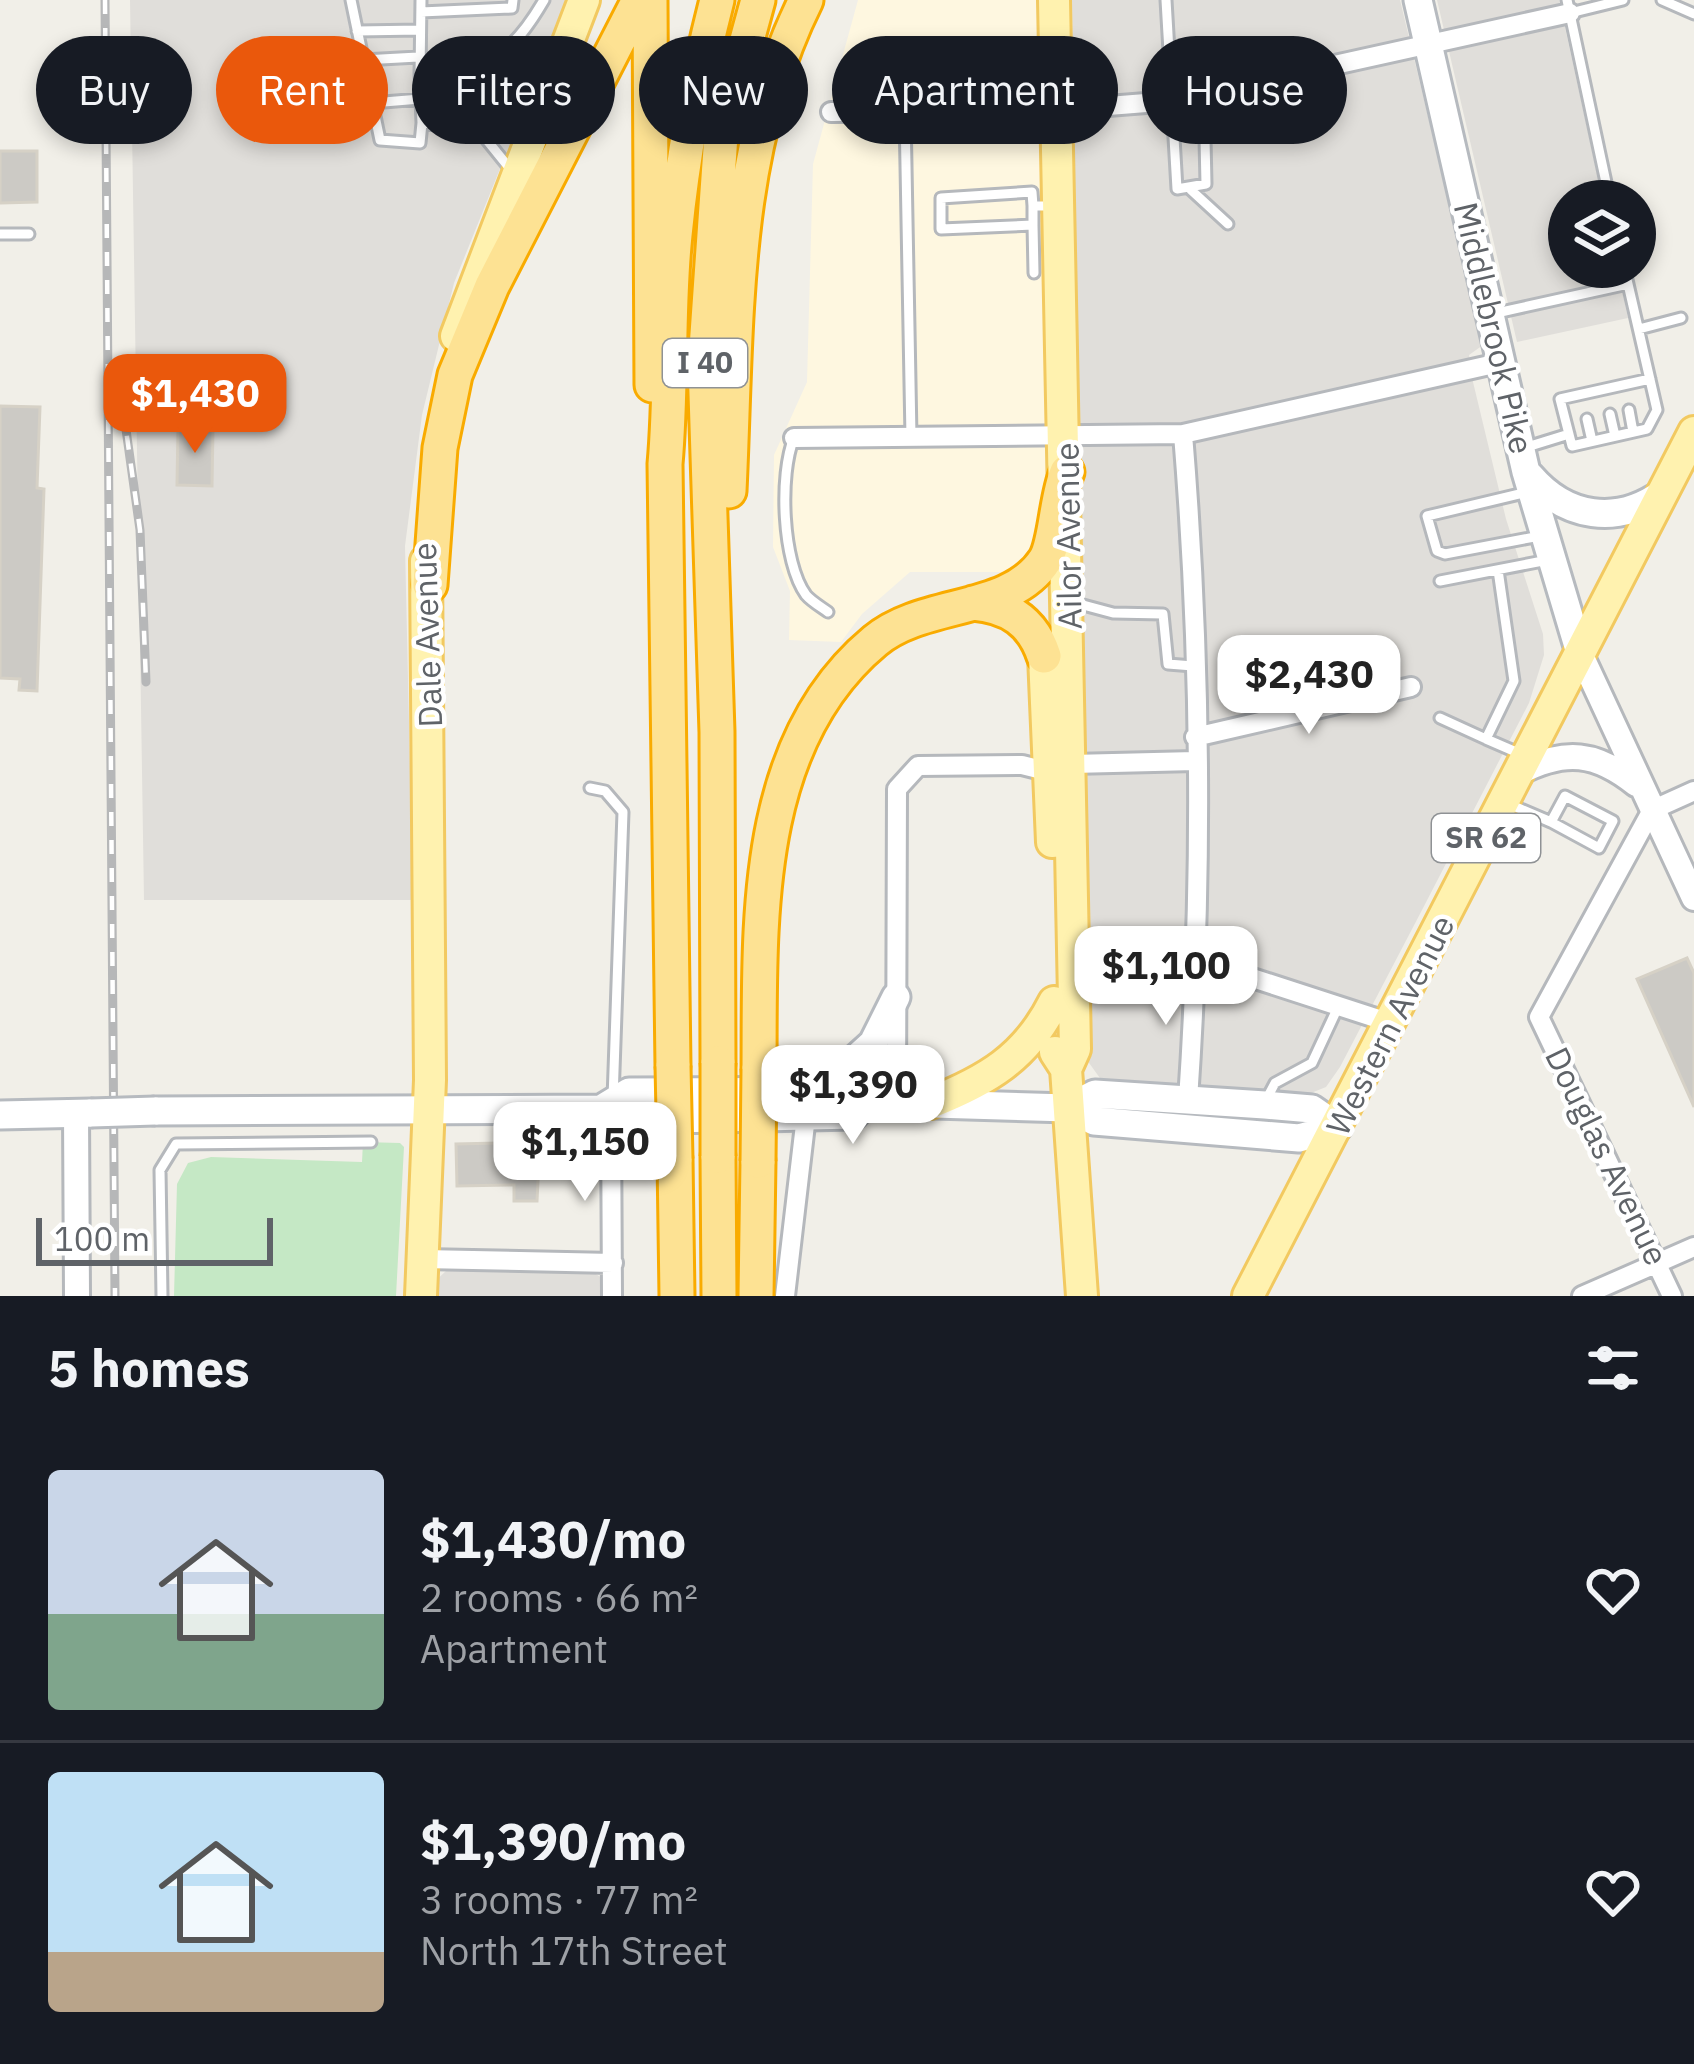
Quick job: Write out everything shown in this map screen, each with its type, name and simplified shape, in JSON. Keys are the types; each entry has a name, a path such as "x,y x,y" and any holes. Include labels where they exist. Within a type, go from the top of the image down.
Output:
{"highway":[{"path":"430,585 440,448 455,375 493,286 639,0"},
{"path":"650,0 650,379 665,464"},
{"name":"I 40","path":"677,1291 665,464 673,371 674,240 692,96 717,0"},
{"name":"I 40","path":"719,1296 717,732 705,363 721,135 758,0"},
{"path":"717,732 741,242 757,129 776,59 806,0"},
{"path":"756,1296 760,922 772,819 794,758 832,688 875,640 916,616 1019,588 1052,546 1054,502 1067,472"},
{"path":"965,602 996,605 1015,614 1037,634 1044,656"}],"main road":[{"name":"Dale Avenue","path":"421,1296 430,1109 430,585 423,536 434,418 462,316 584,0"},
{"name":"Ailor Avenue","path":"1054,0 1055,36"},
{"path":"1067,36 1068,0"},
{"name":"Middlebrook Pike","path":"1418,0 1527,470 1580,653"},
{"name":"Ailor Avenue","path":"1053,144 1043,262 1067,472 1070,602 1054,1002 1054,1050 1066,1069"},
{"name":"Western Avenue","path":"1248,1296 1694,432"},
{"path":"1527,470 1546,494 1584,514 1624,512 1663,493"},
{"name":"Ailor Avenue","path":"1044,656 1061,768 1075,1049 1066,1069 1082,1296"},
{"path":"821,1090 873,1043 896,997"},
{"path":"930,1103 977,1084 1012,1062 1040,1030 1054,1002"},
{"path":"608,1108 629,1092 821,1090 854,1091 866,1102 1068,1108 1094,1121 1299,1138 1338,1126"},
{"path":"1068,1108 1095,1094 1312,1108 1338,1126"},
{"path":"0,1115 608,1108 626,1120 854,1115 866,1102"}],"street":[{"path":"1347,64 1430,46 1569,6"},
{"path":"794,439 1183,434 1503,362"},
{"path":"1183,434 1195,737 1197,960 1188,1100"},
{"path":"1580,653 1694,898"},
{"path":"1195,737 1412,686"},
{"path":"1523,765 1588,755 1647,800 1694,791"},
{"path":"896,1102 896,812 904,776 918,766 1061,768 1195,761"},
{"path":"1631,848 1647,800"},
{"name":"Douglas Avenue","path":"1631,848 1540,1017 1672,1296"},
{"path":"1197,960 1391,1023"},
{"path":"608,1108 612,1296"},
{"path":"76,1296 84,1113"},
{"path":"785,1296 806,1116"},
{"path":"1582,1296 1694,1247"},
{"path":"423,1259 613,1263"}],"lane":[{"path":"351,0 358,36"},
{"path":"420,36 421,6 512,8 513,0"},
{"path":"523,36 544,0"},
{"path":"1166,0 1168,36"},
{"path":"1606,180 1569,6 1623,0"},
{"path":"1662,0 1694,14"},
{"path":"357,31 420,30"},
{"path":"490,144 516,176"},
{"path":"906,144 911,437"},
{"path":"1174,144 1177,189 1191,190 1206,184 1205,144"},
{"path":"1191,190 1228,224"},
{"path":"1032,192 1047,206 1033,225 940,230 941,198 1032,192"},
{"path":"1033,225 1043,262"},
{"path":"0,235 29,234"},
{"path":"1492,314 1610,288"},
{"path":"1629,288 1639,329 1657,410 1647,429 1572,446 1560,399 1584,398 1650,379"},
{"path":"1639,329 1681,318"},
{"path":"1629,410 1634,432"},
{"path":"1610,414 1615,436"},
{"path":"1587,419 1592,441"},
{"path":"1549,547 1445,554 1429,538 1427,516 1527,470 1569,434"},
{"path":"794,439 787,455 787,541 805,594 828,613"},
{"path":"1440,581 1498,570 1549,547"},
{"path":"1486,739 1514,682 1498,570"},
{"path":"1070,602 1113,613 1163,614 1168,664 1193,666"},
{"path":"1440,718 1486,739 1523,765"},
{"path":"590,788 605,791 623,812 608,1108"},
{"path":"1504,802 1599,848 1613,821 1565,796 1551,822"},
{"path":"1606,835 1631,848"},
{"path":"1264,1105 1275,1084 1312,1063 1339,1005"},
{"path":"162,1296 160,1170 176,1144 371,1142"}],"shaded area":[{"path":"130,0 568,0 553,36 412,36 412,144 510,144 454,283 422,415 405,546 413,900 144,900 132,144 192,144 192,36 131,36"},
{"path":"858,0 1043,0 1043,36 848,36"},
{"path":"1072,0 1400,0 1483,345 1469,355 1473,382 1506,519 1543,634 1544,655 1529,703 1340,1067 1326,1087 1301,1097 1102,1081 1087,1060 1074,144 1118,144 1118,36 1073,36"},
{"path":"1437,0 1559,0 1598,180 1548,180 1548,288 1622,288 1628,318 1517,342"},
{"path":"832,95 832,144 1044,144 1047,540 1024,572 910,572 862,614 841,642 789,640 790,591 773,547 774,455 807,382 813,164"},
{"path":"446,1271 591,1271 602,1278 605,1296 430,1296 432,1284"}],"green space":[{"path":"363,1142 404,1147 396,1296 174,1296 177,1184 188,1163 211,1157 362,1162"}],"building":[{"path":"0,151 37,151 37,202 0,203"},
{"path":"0,406 40,407 37,488 44,489 37,691 19,690 20,679 0,678"},
{"path":"178,426 213,427 212,486 177,485"},
{"path":"1687,958 1694,973 1694,1107 1637,979"},
{"path":"540,1142 537,1201 514,1201 514,1185 457,1186 456,1144"}],"railway":[{"path":"105,0 115,1296"},
{"path":"123,408 140,530 146,682"}]}
